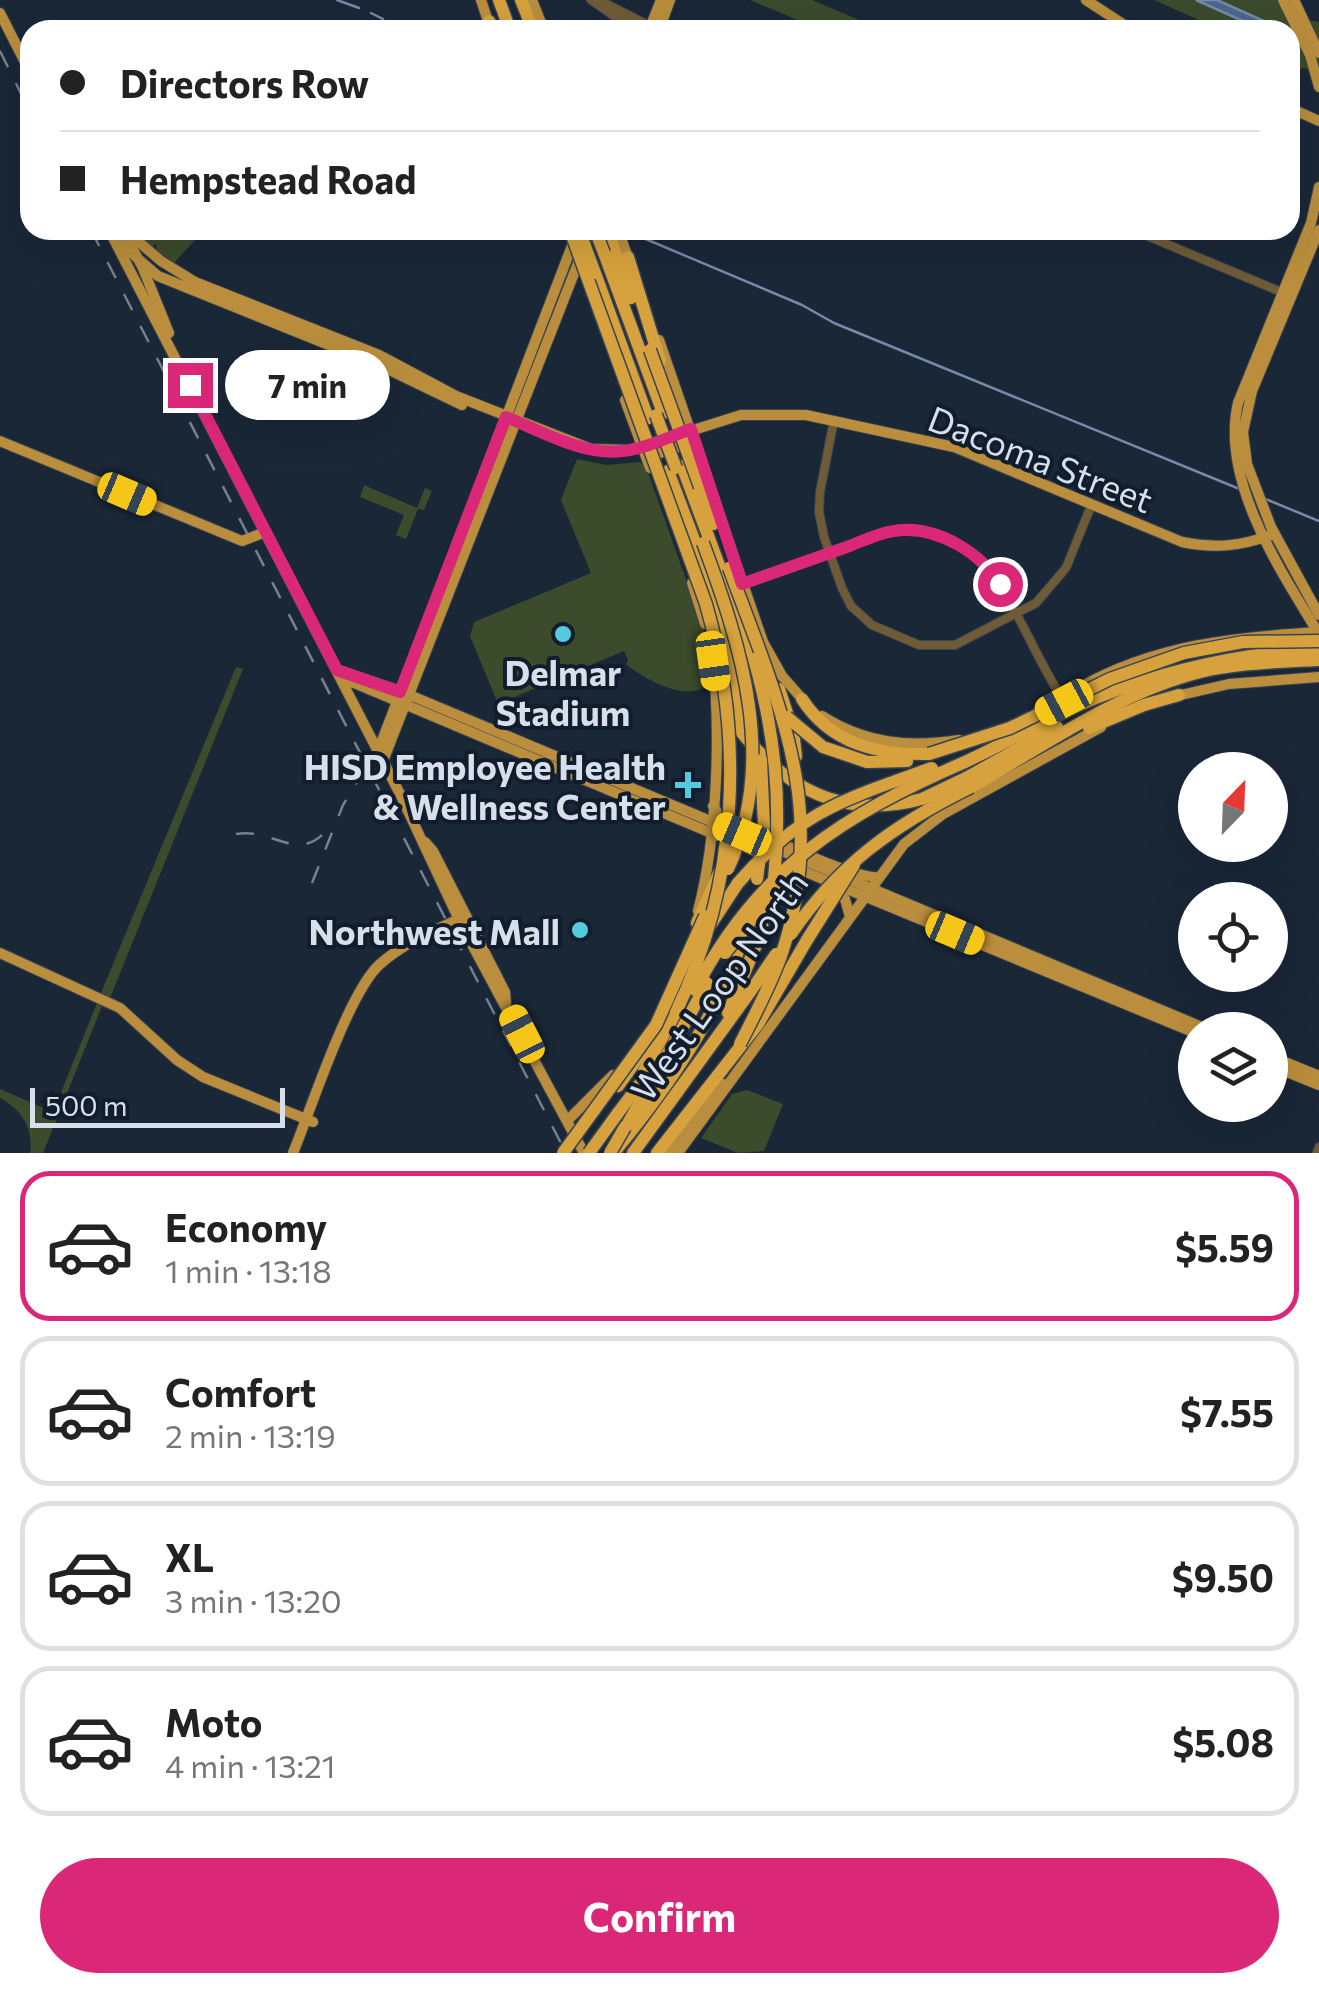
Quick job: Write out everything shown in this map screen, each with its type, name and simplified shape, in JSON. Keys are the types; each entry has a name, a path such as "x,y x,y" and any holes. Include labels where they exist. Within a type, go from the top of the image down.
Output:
{"highway":[{"path":"571,240 706,604 729,714 732,784 726,850 706,937 682,1015 627,1101 586,1153"},
{"path":"563,1153 662,1015 742,831 754,761 739,647 728,611 656,415 589,272 581,240"},
{"path":"589,272 598,240"},
{"path":"606,240 635,297 650,350 784,720 796,771 801,812 800,865 792,914 775,972 740,1044"},
{"path":"628,257 700,487"},
{"path":"656,415 675,468 740,706 751,734 769,762"},
{"path":"675,468 786,716 822,747 850,758 879,763 907,761 1010,728 1110,679 1184,653 1243,642 1316,645"},
{"path":"627,1131 686,1054 715,1007 737,955 758,879 764,794 751,699 706,576"},
{"path":"618,1086 738,883 770,850 810,818 833,804 989,751 1188,651 1242,636"},
{"path":"713,661 729,712 769,762 803,789 846,805 883,807 969,788 1097,714 1189,675 1316,645"},
{"path":"1095,698 1192,665 1316,645"},
{"path":"707,1049 747,969 791,817 797,764 788,714 756,650"},
{"path":"756,650 778,770 779,817 773,882"},
{"path":"1014,762 1125,712 1179,695"},
{"path":"802,699 821,722 845,739 886,753 929,754"},
{"path":"969,788 1048,732 1097,714"},
{"name":"West Loop North","path":"612,1153 627,1131 682,1015 775,889 876,804 964,759"},
{"name":"West Loop North","path":"635,1150 809,907 840,871 913,817 969,788"},
{"path":"690,940 742,831"},
{"path":"656,1153 767,1010 858,859"}],"main road":[{"path":"481,0 497,20"},
{"path":"1076,0 1111,20"},
{"path":"1086,0 1108,20"},
{"path":"1294,0 1309,32 1319,87"},
{"path":"0,13 20,52"},
{"path":"1300,32 1314,54"},
{"path":"1268,532 1263,504 1243,446 1247,406 1311,223 1319,187"},
{"path":"1316,645 1294,583 1243,483 1234,446 1234,418 1243,387 1319,230"},
{"path":"114,240 381,756 427,855 505,992 506,1002 586,1153"},
{"name":"Dacoma Street","path":"118,240 142,266 165,279 382,366 442,397 510,421"},
{"path":"128,240 153,290 174,353"},
{"name":"Dacoma Street","path":"135,240 195,282 378,355 456,396 592,456 611,458 643,450 742,417 786,414 834,420 954,447 1172,539 1215,546 1268,532"},
{"path":"568,1120 642,1047 690,940 708,854 716,706 705,622 643,450 589,272 576,266 569,240"},
{"path":"381,756 553,312 574,240"},
{"path":"576,266 594,240"},
{"path":"553,312 589,272 598,240"},
{"path":"611,240 628,257 701,454 742,584 756,650 816,712 836,724 869,738 918,744 946,742 1019,721 1105,675 1152,656 1242,636 1304,633 1314,637 1316,645"},
{"path":"153,290 165,279"},
{"path":"0,441 242,541 265,532"},
{"path":"660,494 651,462 654,455 689,443 701,454"},
{"path":"1294,583 1319,615"},
{"path":"678,1153 879,878 915,834 950,810 969,788 1179,695 1229,684 1317,675"},
{"path":"339,676 462,722 1178,1019"},
{"path":"946,742 942,748 964,797 969,788"},
{"path":"918,744 929,749 953,802 950,810"},
{"path":"698,816 713,805"},
{"path":"713,805 720,816 866,878 879,878"},
{"path":"663,806 698,816 710,826"},
{"path":"708,854 714,847 722,846 818,884 845,898 850,917"},
{"path":"296,1153 355,1002 369,976 400,950 463,920"},
{"path":"0,956 120,1008 177,1060 203,1077 309,1123"},
{"path":"1134,1003 1178,1025"},
{"path":"669,1153 742,1066"},
{"path":"1288,1066 1319,1085"},
{"path":"1288,1069 1319,1076"},
{"path":"604,1105 618,1086"},
{"path":"558,1102 586,1105"},
{"path":"586,1105 612,1153"}],"street":[{"path":"595,0 642,20"},
{"path":"1158,240 1287,294"},
{"path":"834,420 819,512 830,552 852,606 872,625 920,646 944,647 974,638 1036,602 1057,582 1073,554 1091,506"},
{"path":"742,584 887,532 912,530 935,536 968,550 988,567 1062,698"}],"green space":[{"path":"750,0 812,0 859,20 797,20"},
{"path":"1154,0 1280,0 1307,20 1319,22 1319,74 1300,69 1300,20 1199,20"},
{"path":"140,240 195,240 174,263 157,252 156,243 151,249"},
{"path":"577,459 607,465 640,462 647,469 707,639 711,681 703,688 681,691 656,683 626,664 624,651 498,704 470,636 474,622 591,573 561,500"},
{"path":"364,485 417,508 425,488 432,491 424,510 418,509 406,539 396,535 404,515 360,497"},
{"path":"236,667 243,669 110,998 101,993"},
{"path":"97,1003 102,1006 43,1153 30,1153 28,1128 20,1114 0,1098 0,1089 53,1112"},
{"path":"747,1090 783,1104 764,1151 738,1153 701,1138 732,1094"}],"water":[{"path":"1196,0 1217,0 1262,20 1241,20"}],"waterway":[{"path":"337,0 359,8"},
{"path":"371,13 383,20"},
{"path":"648,240 802,305 834,323 1242,490"},
{"path":"1263,498 1319,521"}],"railway":[{"path":"0,51 20,92"},
{"path":"96,240 566,1153"},
{"path":"312,883 343,805 357,782 358,753"},
{"path":"236,834 308,843 331,825"}],"place":[{"name":"Delmar Stadium","path":"563,634"},
{"name":"HISD Employee Health & Wellness Center","path":"688,785"},
{"name":"Northwest Mall","path":"580,930"}],"route":[{"path":"190,385 337,670 400,692 506,417 608,452 630,450 691,429 742,584 887,532 912,530 968,550 1000,584"}]}
